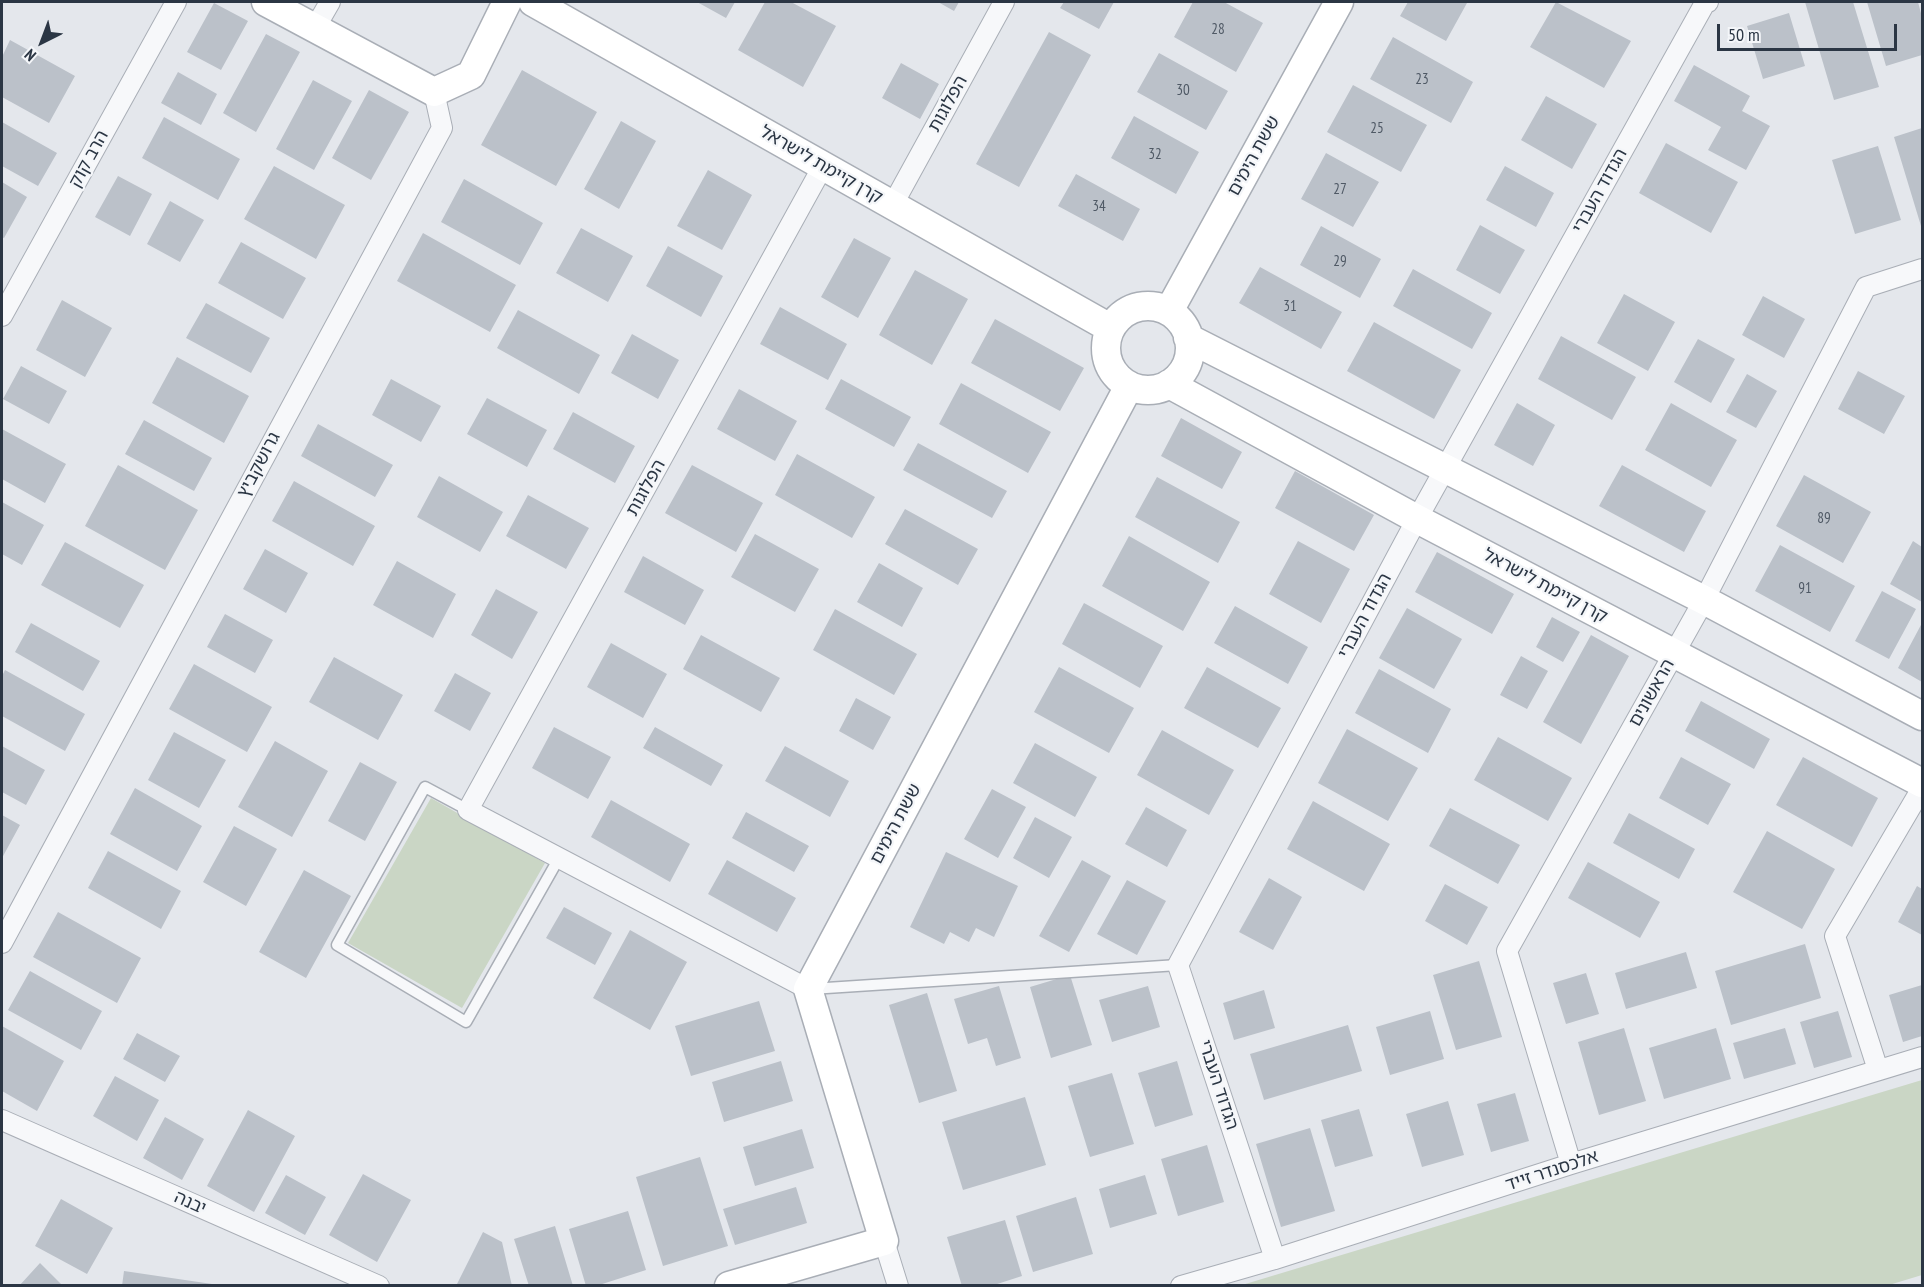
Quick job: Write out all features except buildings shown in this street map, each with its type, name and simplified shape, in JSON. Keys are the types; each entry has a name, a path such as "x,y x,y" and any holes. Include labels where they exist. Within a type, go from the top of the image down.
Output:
{"street":[{"name":"הרב קוק","path":"2,316 176,2"},
{"path":"266,2 434,92 471,75 507,2"},
{"path":"315,28 330,2"},
{"name":"קרן קיימת לישראל","path":"532,2 1110,328"},
{"name":"הפלוגות","path":"892,206 1004,2"},
{"name":"ששת הימים","path":"1168,311 1339,2"},
{"name":"הגדוד העברי","path":"1275,1260 1178,965 1445,468 1699,13 1708,2"},
{"name":"גרושקביץ","path":"2,942 442,128 434,92"},
{"name":"הפלוגות","path":"468,810 823,166"},
{"name":"הראשונים","path":"1570,1164 1507,951 1704,600 1866,287 1923,269"},
{"path":"1156,306 1168,311 1184,327 1188,338 1190,351 1187,364 1179,376 1169,384 1156,389 1142,390 1129,386 1114,372 1106,354 1106,340 1110,328 1130,309 1156,306"},
{"path":"1188,338 1704,600 1923,716"},
{"name":"קרן קיימת לישראל","path":"1169,384 1417,519 1923,783"},
{"name":"ששת הימים","path":"808,989 1129,386"},
{"path":"1878,1070 1834,936 1923,788"},
{"path":"468,810 808,989 898,1286"},
{"name":"אלכסנדר זייד","path":"1181,1286 1275,1260 1570,1164 1923,1057"},
{"name":"יבנה","path":"2,1120 379,1286"},
{"path":"729,1286 884,1241"}],"lane":[{"path":"468,810 425,787 337,945 466,1022 559,858"},
{"path":"808,989 1178,965"}],"green space":[{"path":"431,798 545,863 462,1008 348,943"},
{"path":"1922,1080 1922,1275 1889,1285 1242,1285"}]}
